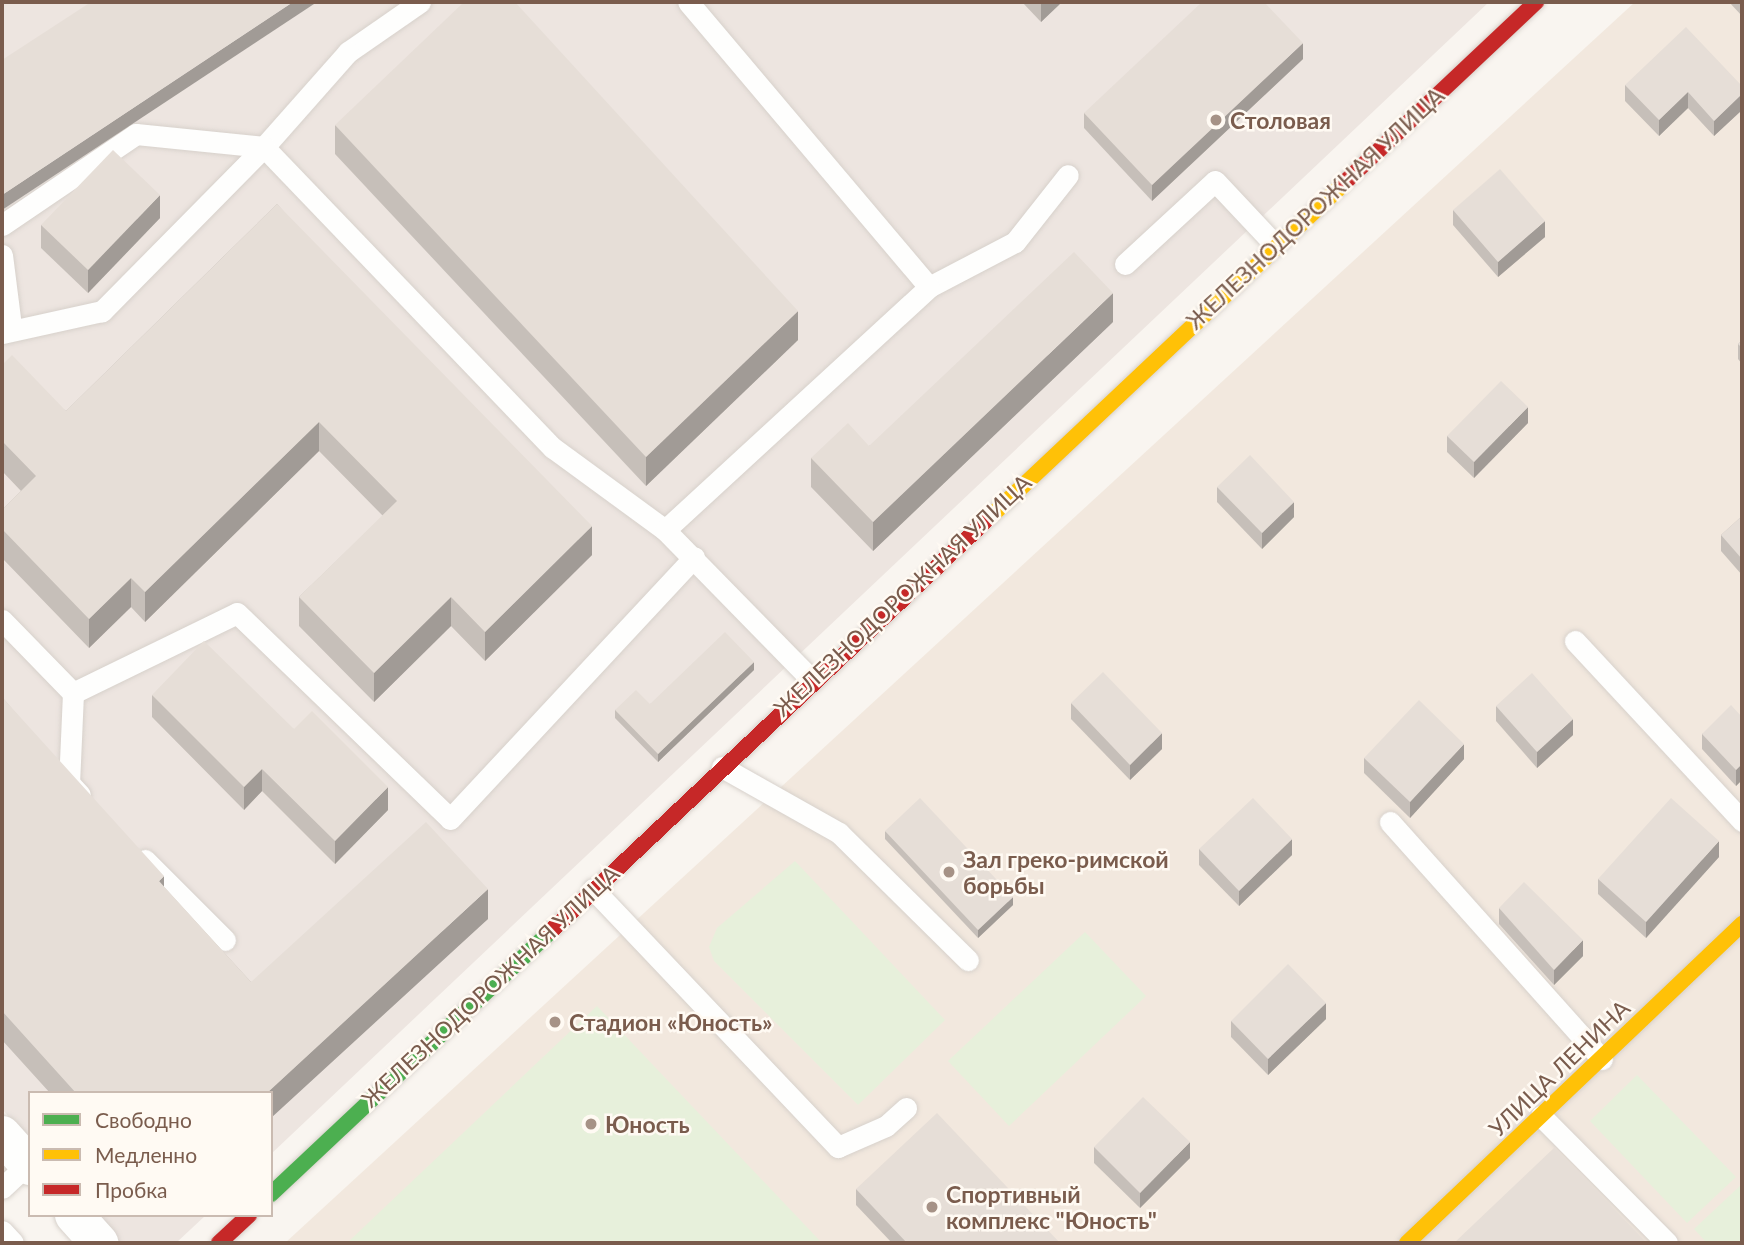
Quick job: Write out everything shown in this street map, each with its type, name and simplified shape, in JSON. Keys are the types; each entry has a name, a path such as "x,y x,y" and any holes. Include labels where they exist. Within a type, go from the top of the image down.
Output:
{"main road":[{"name":"ЖЕЛЕЗНОДОРОЖНАЯ УЛИЦА","path":"273,1192 812,680 1536,2"},
{"name":"УЛИЦА ЛЕНИНА","path":"1407,1243 1742,924"},
{"path":"219,1243 247,1217"}],"street":[{"path":"2,1135 20,1173"},
{"path":"76,1217 99,1243"}],"lane":[{"path":"2,255 6,330 102,311 264,146 348,52 420,2"},
{"path":"688,2 929,287"},
{"path":"2,225 136,134 264,146 553,448 665,530 812,680"},
{"path":"665,530 929,287 1015,242 1068,175"},
{"path":"1125,264 1215,181 1275,245"},
{"path":"73,693 237,613 450,819 694,557"},
{"path":"2,620 73,693 69,783 98,813"},
{"path":"1575,641 1742,821"},
{"path":"722,767 839,833 968,960"},
{"path":"1390,822 1602,1059"},
{"path":"127,842 225,940"},
{"path":"593,889 838,1147 886,1126 906,1108"},
{"path":"1541,1116 1667,1243"},
{"path":"2,1231 13,1243"}],"shaded area":[{"path":"2,2 1489,2 273,1152 273,1091 28,1091 28,1139 2,1109"},
{"path":"1635,2 1742,2 1742,1243 285,1243"},
{"path":"98,1217 204,1217 176,1243 121,1243"}],"green space":[{"path":"795,861 945,1020 858,1105 714,961 709,947 717,928"},
{"path":"1085,932 1146,996 1009,1126 948,1061"},
{"name":"Юность","path":"597,1006 822,1243 347,1243"},
{"path":"1637,1075 1736,1177 1687,1223 1590,1121"},
{"path":"1742,1184 1742,1243 1707,1243 1694,1229"}],"building":[{"path":"91,2 293,2 2,195 2,60"},
{"path":"464,2 515,2 798,311 646,457 335,125"},
{"path":"1202,2 1264,2 1303,43 1152,185 1084,113"},
{"path":"1686,27 1742,86 1742,94 1714,121 1688,92 1659,120 1625,85"},
{"path":"113,150 160,195 88,270 41,225"},
{"path":"1500,169 1545,221 1498,262 1453,210"},
{"path":"277,204 592,526 485,632 451,597 374,673 299,597 397,501 319,422 145,592 131,578 89,619 2,529 2,510 36,476 2,441 2,365 12,355 66,411"},
{"path":"1074,252 1113,293 873,522 811,458 848,423 869,446"},
{"path":"1501,381 1528,407 1474,462 1447,436"},
{"path":"1250,455 1294,502 1262,533 1217,487"},
{"path":"1742,516 1742,559 1721,535"},
{"path":"725,632 754,662 658,754 615,710 636,690 650,704"},
{"path":"204,641 294,729 312,711 388,787 335,841 262,769 244,787 152,695"},
{"path":"1103,672 1162,733 1130,765 1071,703"},
{"path":"1532,673 1573,719 1537,752 1496,706"},
{"path":"2,697 164,876 159,881 251,982 426,822 488,889 269,1091 74,1091 2,1011"},
{"path":"1419,700 1464,744 1410,802 1364,758"},
{"path":"1731,705 1742,717 1742,764 1736,770 1702,734"},
{"name":"Зал греко-римской борьбы","path":"920,798 1013,897 978,930 885,831"},
{"path":"1253,798 1292,839 1239,891 1199,849"},
{"path":"1671,798 1719,841 1646,922 1598,879"},
{"path":"1524,882 1583,940 1554,970 1499,908"},
{"path":"1288,964 1326,1003 1268,1059 1231,1021"},
{"path":"1143,1097 1190,1142 1140,1193 1094,1147"},
{"path":"937,1113 1060,1243 907,1243 856,1189"},
{"path":"1555,1147 1647,1243 1454,1243"}],"traffic: fast":[{"path":"273,1192 551,931"}],"traffic: slow":[{"path":"991,516 1344,183"},
{"path":"1407,1243 1742,924"}],"traffic: jam":[{"path":"1344,183 1536,2"},
{"path":"551,931 991,516"},
{"path":"219,1243 247,1217"}],"place":[{"name":"Столовая","path":"1216,120"},
{"name":"Зал греко-римской борьбы","path":"949,872"},
{"name":"Стадион «Юность»","path":"555,1022"},
{"name":"Юность","path":"591,1124"},
{"name":"Спортивный комплекс \"Юность\"","path":"932,1207"}]}
